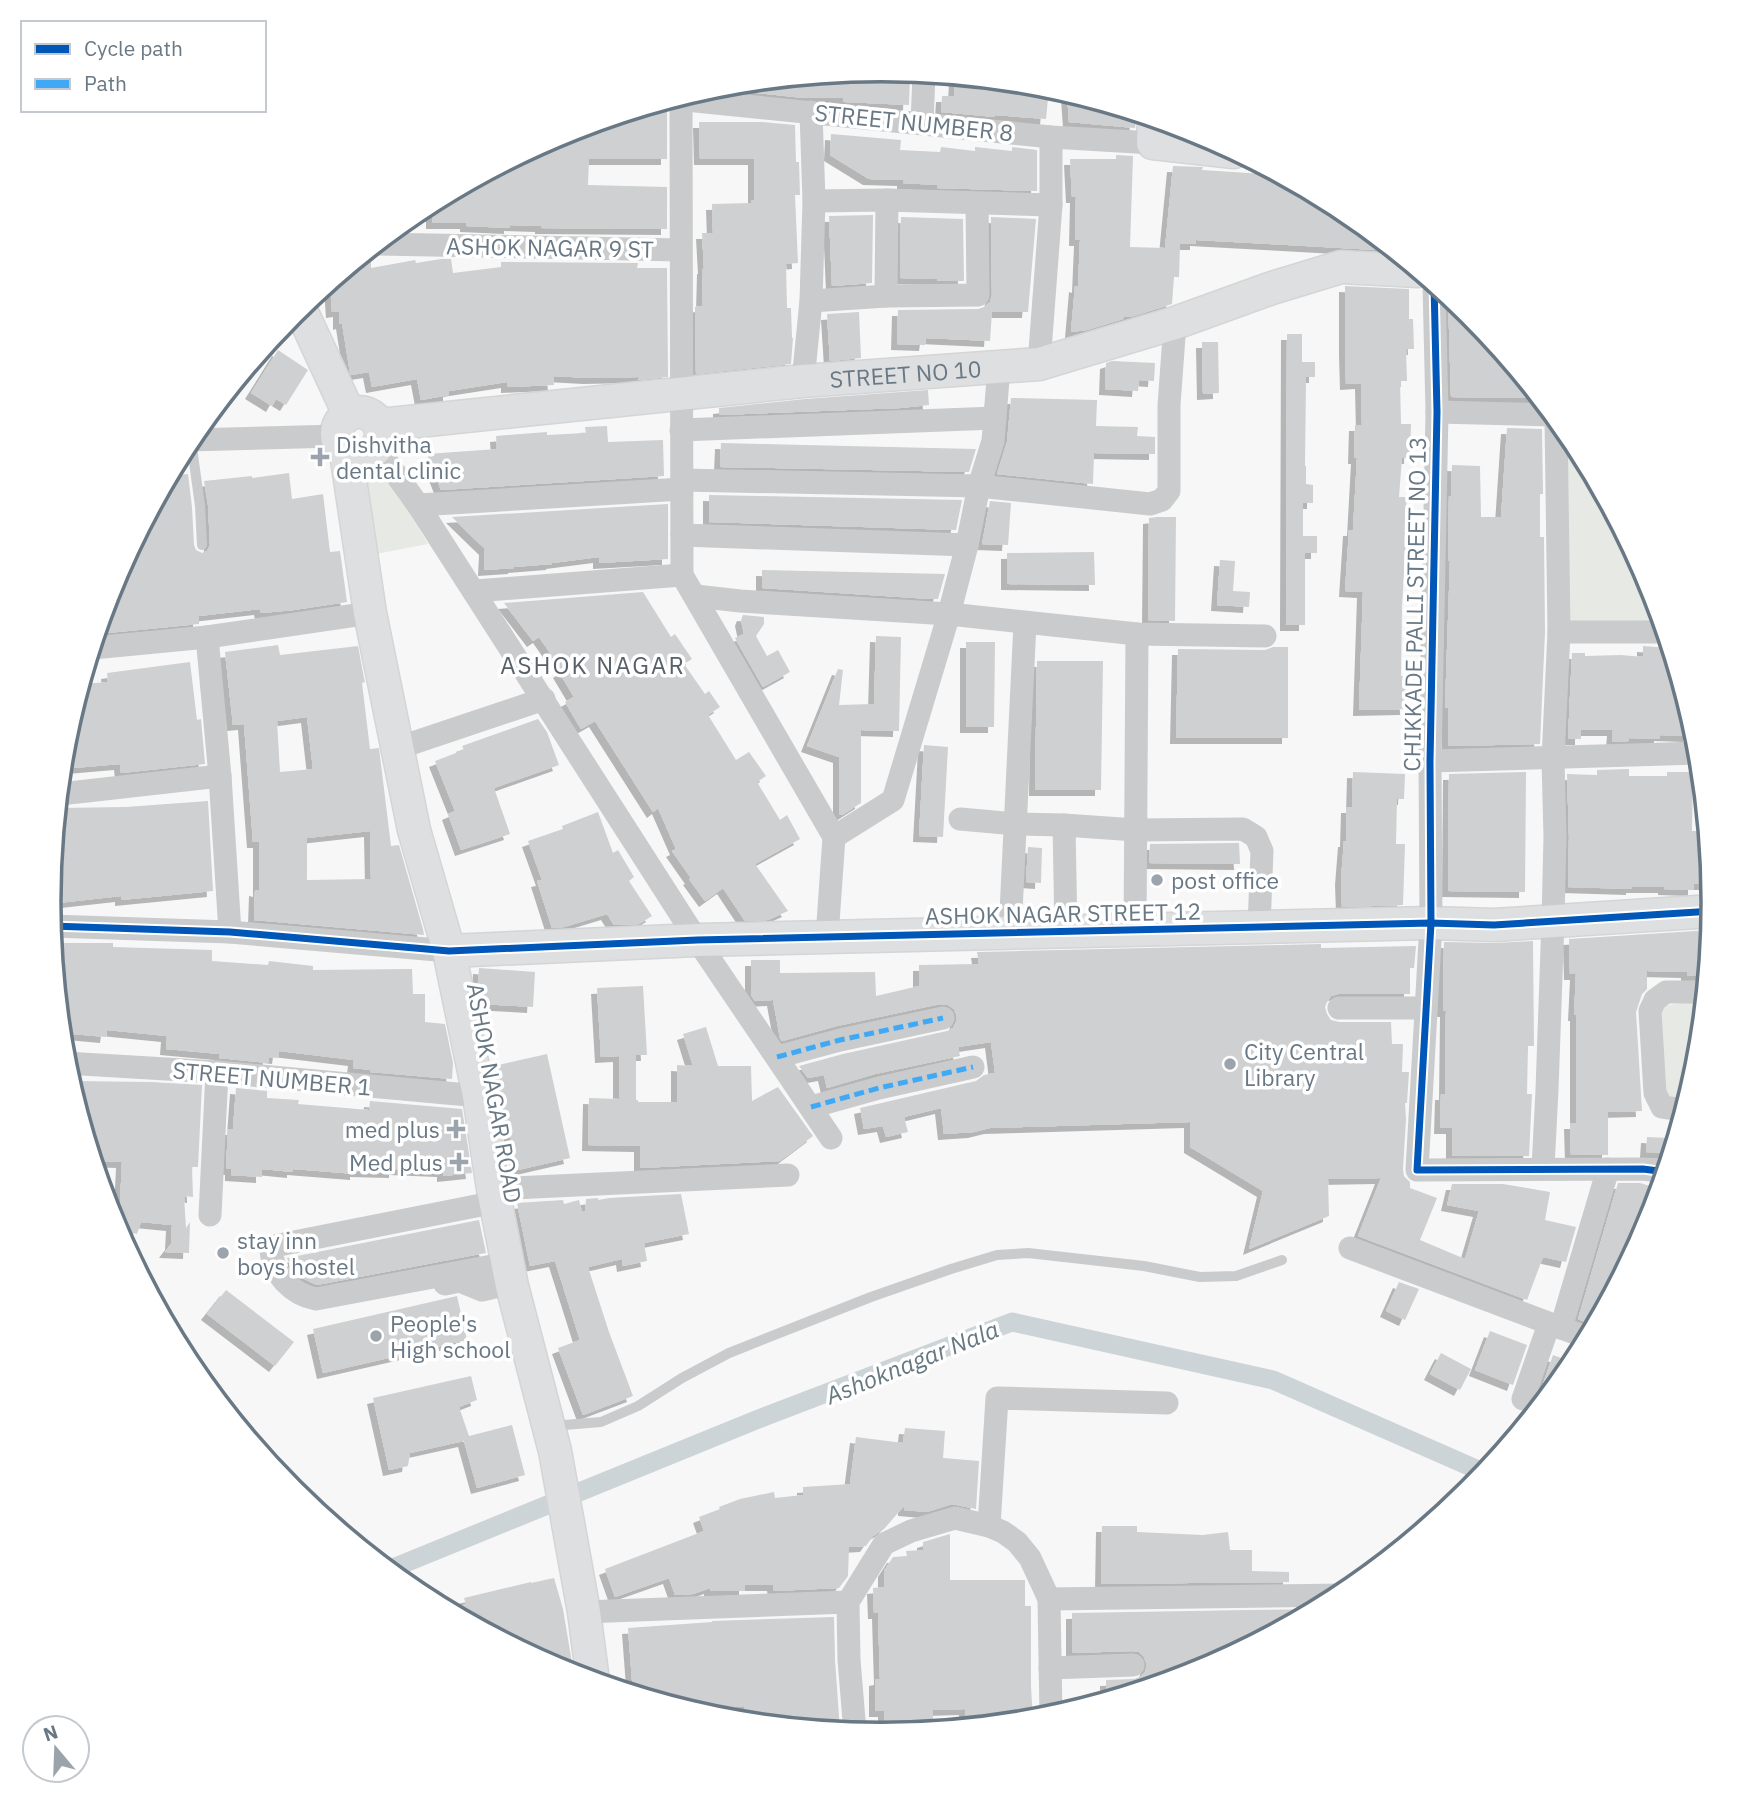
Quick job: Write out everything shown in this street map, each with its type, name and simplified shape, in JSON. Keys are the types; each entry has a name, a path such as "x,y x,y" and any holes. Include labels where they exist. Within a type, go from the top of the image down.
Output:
{"street":[{"path":"922,123 924,84"},
{"name":"STREET NUMBER 8","path":"706,101 1051,136 1154,131"},
{"path":"679,108 682,575 834,837 827,937"},
{"path":"803,381 811,301 814,201 811,111"},
{"path":"1039,364 1051,205 1051,136"},
{"path":"814,201 887,200 1051,205"},
{"path":"886,296 887,200"},
{"path":"811,301 886,296 978,295 977,204"},
{"name":"ASHOK NAGAR 9 ST","path":"393,244 680,250"},
{"name":"STREET NO 10","path":"344,434 356,457 368,455 378,437 681,395 803,381 1039,364 1175,323 1272,288 1341,267 1403,270"},
{"name":"CHIKKADE PALLI STREET NO 13","path":"1434,297 1437,412 1430,761 1431,923 1417,1170 1542,1168"},
{"name":"ASHOK NAGAR ROAD","path":"304,319 344,434 370,613 414,830 449,951 479,1096 510,1273 552,1438 584,1612 591,1669"},
{"path":"418,505 682,484 979,486 1150,504 1162,500 1169,491 1169,405 1175,323"},
{"path":"834,837 893,800 949,614 979,486 993,440 999,367"},
{"path":"205,439 344,434 363,412 370,415 378,437 418,505 697,940 831,1138"},
{"path":"1437,412 1542,416"},
{"path":"681,430 995,418"},
{"path":"1554,434 1559,632 1553,759 1553,920 1548,1090 1542,1168 1657,1170"},
{"path":"682,535 967,545"},
{"path":"475,591 682,575"},
{"path":"696,596 949,614 1137,634 1265,636"},
{"path":"102,647 206,637 370,613"},
{"path":"1010,933 1025,623"},
{"path":"1559,632 1655,632"},
{"path":"1135,930 1137,634"},
{"path":"206,637 220,776 230,932"},
{"path":"398,748 544,699"},
{"path":"1430,761 1688,753"},
{"path":"68,793 220,776"},
{"path":"960,819 1136,830 1243,829 1256,837 1262,851 1259,927"},
{"path":"1064,825 1066,932"},
{"name":"ASHOK NAGAR STREET 12","path":"449,951 697,940 1431,923 1494,925 1702,912"},
{"path":"62,926 230,932 449,951"},
{"path":"1675,1109 1661,1107 1655,1093 1650,1011 1655,1000 1666,992 1697,992"},
{"path":"1339,1008 1426,1008"},
{"path":"777,1057 943,1018"},
{"name":"STREET NUMBER 1","path":"77,1064 217,1072 479,1096"},
{"path":"811,1107 879,1088 973,1067"},
{"path":"210,1215 217,1072"},
{"path":"1522,1399 1555,1326 1608,1169"},
{"path":"510,1273 316,1299 293,1290 279,1276 271,1250 274,1246 495,1196 788,1175"},
{"path":"1350,1248 1579,1335"},
{"path":"318,1310 460,1281 482,1290 510,1273"},
{"path":"989,1526 997,1398 1167,1403"},
{"path":"854,1722 848,1602 884,1544 911,1531 955,1518 989,1526 1017,1542 1030,1559 1049,1599 1051,1705"},
{"path":"1049,1599 1320,1595"},
{"path":"584,1612 848,1602"},
{"path":"1051,1668 1133,1665"}],"lane":[{"path":"193,457 200,506 202,545"},
{"path":"552,1438 638,1406 729,1353 882,1293 997,1255 1028,1253 1144,1266 1200,1277 1236,1276 1282,1260"}],"shaded area":[{"path":"1566,450 1617,540 1652,623 1566,625"},
{"path":"380,463 428,544 376,554 353,464"},
{"path":"1696,1002 1677,1101 1652,1099 1659,1006"}],"building":[{"path":"910,83 909,105 843,102 843,98 804,98 753,93 828,84"},
{"path":"955,86 1048,99 1046,119 941,112 942,96 954,96"},
{"path":"1068,104 1136,123 1135,128 1069,122"},
{"path":"667,111 667,159 589,159 588,185 667,187 667,229 541,228 510,225 510,228 466,226 466,223 432,223 432,216 519,167 568,145"},
{"path":"699,122 795,125 800,195 795,195 798,263 786,264 787,308 791,308 793,338 791,364 696,374 695,307 702,306 702,233 713,233 712,204 751,203 751,200 754,200 754,159 700,159"},
{"path":"831,134 901,140 900,150 940,152 941,147 975,151 975,147 1012,151 1012,147 1037,150 1037,191 937,188 937,185 903,183 903,180 869,179 830,155"},
{"path":"1116,155 1133,156 1130,247 1165,248 1173,166 1257,174 1337,220 1378,250 1196,240 1196,244 1180,244 1179,277 1174,277 1172,304 1087,330 1071,332 1075,286 1078,287 1080,240 1075,240 1076,197 1072,197 1070,159 1116,159"},
{"path":"873,215 872,283 832,286 829,216"},
{"path":"901,217 963,219 964,281 900,278"},
{"path":"991,217 1036,219 1028,312 992,312 990,341 926,338 925,345 897,344 898,310 978,309 990,302"},
{"path":"451,259 453,273 501,267 501,262 638,263 637,268 667,268 668,377 638,380 638,377 553,376 554,385 507,387 507,382 449,391 449,395 421,400 417,379 372,387 369,372 351,375 342,323 339,324 339,311 332,312 331,295 371,261 371,268 415,260 416,263"},
{"path":"1345,286 1409,289 1409,319 1413,319 1414,349 1406,349 1407,381 1400,381 1401,424 1411,424 1410,458 1402,458 1399,497 1407,497 1405,531 1408,531 1408,557 1405,557 1402,607 1401,676 1405,676 1406,709 1359,710 1363,592 1345,591 1349,530 1353,530 1357,458 1354,458 1355,425 1362,425 1361,383 1346,384"},
{"path":"1448,310 1528,398 1451,397"},
{"path":"859,312 861,358 830,361 827,314"},
{"path":"1287,334 1302,334 1302,362 1315,362 1315,377 1306,377 1306,484 1313,485 1313,503 1303,503 1303,536 1317,536 1317,553 1305,553 1305,625 1286,625"},
{"path":"1202,342 1218,342 1219,393 1203,394"},
{"path":"278,350 308,370 286,405 276,399 272,406 251,393"},
{"path":"1106,363 1155,363 1154,381 1139,380 1138,391 1105,389"},
{"path":"928,390 929,405 719,415 719,408"},
{"path":"1011,398 1097,400 1096,426 1138,427 1137,436 1155,437 1155,454 1094,453 1093,484 997,474 1007,442"},
{"path":"607,426 608,442 663,440 664,476 441,490 427,454 497,449 496,436 547,432 547,435 586,433 585,427"},
{"path":"1507,428 1542,429 1543,494 1540,494 1540,537 1544,537 1545,632 1540,744 1448,746 1448,708 1445,707 1450,561 1449,496 1452,465 1480,466 1481,517 1501,517"},
{"path":"721,443 976,449 969,472 720,467"},
{"path":"289,473 292,499 323,494 330,552 340,551 347,602 294,610 261,613 260,609 199,616 199,624 107,633 146,540 182,475 188,474 194,545 196,550 202,553 207,551 210,545 204,481"},
{"path":"709,495 962,500 956,530 709,522"},
{"path":"990,501 1011,503 1008,545 982,544"},
{"path":"668,504 668,559 599,563 599,557 484,570 485,549 452,517"},
{"path":"1176,517 1175,621 1148,620 1149,518"},
{"path":"1094,552 1095,585 1007,584 1007,553"},
{"path":"1220,560 1235,561 1233,591 1250,592 1249,607 1217,605"},
{"path":"762,570 945,574 938,599 931,599 762,588"},
{"path":"643,592 671,637 675,634 692,659 684,664 705,694 709,691 720,707 708,715 736,760 749,752 766,776 757,782 780,820 787,815 800,839 755,864 788,911 768,920 745,921 723,888 705,901 672,851 676,849 658,808 653,812 595,721 581,729 565,702 574,697 559,672 562,670 539,637 533,641 504,603"},
{"path":"743,615 764,617 764,624 756,636 767,656 778,650 790,672 763,687 735,638 744,634 741,620"},
{"path":"876,636 901,637 899,731 861,730 861,803 839,815 839,757 807,746 838,669 843,670 839,705 874,704"},
{"path":"966,642 995,642 994,727 966,727"},
{"path":"278,645 280,655 358,646 365,682 362,683 370,749 379,748 391,846 399,845 424,935 254,920 255,890 259,891 259,842 253,842 244,724 233,725 225,652","holes":["307,717 313,769 280,772 277,721","370,831 371,879 307,880 307,838"]},
{"path":"1643,646 1661,647 1685,736 1660,735 1660,739 1629,738 1629,741 1612,742 1613,730 1581,730 1581,739 1568,739 1572,653 1585,653 1585,656 1643,657"},
{"path":"1288,647 1288,738 1176,738 1178,649 1265,650"},
{"path":"1037,661 1103,661 1101,790 1035,790"},
{"path":"190,662 197,720 201,719 205,764 121,773 120,764 73,768 91,683 108,682 107,673"},
{"path":"538,719 547,732 559,765 494,788 510,834 461,850 448,814 455,811 435,761 464,750 462,746"},
{"path":"924,745 948,747 943,837 919,836"},
{"path":"1629,769 1629,776 1667,776 1667,772 1691,772 1692,831 1698,831 1701,884 1694,884 1694,890 1664,887 1568,887 1567,774 1597,775 1597,770"},
{"path":"1353,772 1405,774 1404,799 1397,799 1396,844 1405,844 1403,905 1342,907 1344,841 1347,807 1352,807"},
{"path":"1526,772 1525,892 1448,891 1449,774"},
{"path":"208,801 213,891 61,903 67,808"},
{"path":"598,812 613,853 618,850 634,877 629,881 652,916 639,924 614,925 607,914 552,928 537,881 542,880 528,841 563,829 562,826"},
{"path":"1239,843 1240,864 1149,863 1150,844"},
{"path":"1028,847 1042,848 1041,883 1026,882"},
{"path":"1701,931 1698,976 1687,976 1687,972 1647,971 1647,989 1642,994 1636,1012 1642,1111 1608,1112 1608,1155 1571,1155 1570,1123 1576,1123 1576,974 1570,974 1569,939"},
{"path":"1533,941 1534,1046 1528,1046 1527,1094 1532,1094 1529,1156 1452,1156 1452,1128 1440,1128 1441,1094 1445,1094 1444,942"},
{"path":"63,943 113,943 113,947 212,950 212,961 268,965 269,961 313,966 313,970 412,969 413,994 425,994 425,1022 445,1024 453,1063 452,1079 370,1072 371,1070 353,1068 354,1060 279,1051 278,1058 269,1057 268,1063 219,1058 220,1054 166,1049 167,1036 107,1030 106,1037 72,1034"},
{"path":"1321,944 1321,948 1416,946 1414,968 1410,968 1410,994 1338,994 1331,996 1327,1002 1327,1014 1331,1020 1339,1022 1391,1022 1392,1044 1403,1044 1402,1072 1409,1072 1405,1103 1404,1176 1410,1182 1410,1188 1437,1198 1420,1240 1465,1259 1479,1211 1447,1205 1452,1184 1503,1184 1550,1192 1545,1220 1576,1227 1566,1262 1543,1257 1527,1300 1358,1236 1381,1178 1328,1179 1329,1216 1249,1249 1263,1191 1190,1147 1190,1122 990,1128 944,1134 941,1108 904,1117 908,1132 886,1137 883,1126 864,1129 860,1108 976,1081 984,1075 995,1073 991,1042 958,1047 960,1056 875,1074 827,1088 824,1075 808,1078 799,1066 947,1031 953,1028 956,1022 954,1009 940,1004 782,1041 773,1000 755,1001 751,995 751,960 780,960 780,973 875,972 876,996 919,986 919,965 979,964 977,952"},
{"path":"479,968 535,972 533,1007 479,1004"},
{"path":"643,986 647,1055 636,1055 638,1102 677,1102 677,1065 693,1066 683,1034 706,1027 718,1066 751,1066 752,1101 778,1087 813,1136 780,1161 640,1168 640,1146 588,1145 589,1098 619,1099 619,1056 601,1057 597,988"},
{"path":"547,1054 570,1158 518,1170 494,1066"},
{"path":"81,1081 202,1085 198,1167 192,1167 193,1197 184,1196 186,1228 190,1222 189,1253 165,1252 171,1244 172,1225 141,1222 137,1234 131,1232 119,1203 122,1162 104,1161"},
{"path":"236,1088 267,1091 267,1098 299,1100 298,1104 369,1110 370,1101 462,1109 472,1173 443,1176 443,1171 395,1169 395,1172 356,1171 356,1174 262,1169 262,1177 231,1175 231,1169 226,1168 228,1129 233,1129"},
{"path":"1647,1137 1667,1138 1662,1153 1646,1152"},
{"path":"1618,1183 1640,1183 1650,1186 1617,1265 1592,1313 1586,1322 1578,1319"},
{"path":"681,1194 689,1234 644,1243 647,1261 623,1266 622,1259 588,1267 633,1396 583,1415 558,1348 580,1340 555,1261 530,1266 517,1203 563,1200 564,1204 579,1200 582,1212 585,1211 586,1199"},
{"path":"479,1220 486,1253 317,1285 300,1277 287,1258"},
{"path":"1399,1282 1419,1289 1405,1320 1386,1311"},
{"path":"226,1290 294,1342 275,1366 207,1314"},
{"path":"457,1296 467,1340 323,1373 313,1329"},
{"path":"1490,1331 1527,1345 1513,1385 1475,1370"},
{"path":"1441,1353 1471,1369 1460,1390 1430,1374"},
{"path":"1553,1355 1563,1359 1543,1387"},
{"path":"471,1376 477,1400 459,1407 469,1436 512,1425 525,1475 477,1488 464,1441 410,1453 408,1466 389,1470 373,1398"},
{"path":"905,1428 945,1431 943,1458 979,1461 976,1509 952,1504 927,1512 904,1510 904,1506 866,1546 849,1547 848,1576 839,1588 774,1591 773,1585 745,1585 745,1591 710,1591 710,1588 693,1594 675,1595 669,1578 615,1597 605,1569 704,1531 699,1517 740,1499 774,1492 775,1498 803,1495 803,1487 850,1484 856,1437 903,1443"},
{"path":"1102,1526 1137,1526 1137,1532 1203,1535 1228,1532 1230,1550 1252,1550 1252,1571 1289,1572 1289,1582 1101,1584"},
{"path":"950,1534 950,1580 1025,1580 1025,1606 1031,1606 1032,1709 966,1718 965,1709 933,1710 933,1721 884,1723 884,1711 875,1711 875,1680 880,1679 878,1613 874,1613 873,1588 884,1587 884,1571 893,1557 907,1556 906,1551 923,1550 923,1542"},
{"path":"554,1578 563,1609 572,1661 519,1638 501,1629 500,1625 497,1626 460,1606 466,1604 464,1598"},
{"path":"1298,1609 1195,1660 1106,1691 1106,1680 1140,1677 1147,1665 1144,1657 1139,1652 1132,1651 1072,1653 1072,1613"},
{"path":"834,1617 839,1721 774,1716 744,1711 744,1706 721,1707 632,1683 628,1628 712,1621"}],"waterway":[{"name":"Ashoknagar Nala","path":"399,1565 756,1420 1012,1322 1273,1380 1475,1469"}],"marked path":[{"path":"777,1057 840,1040 943,1018"},
{"path":"811,1107 879,1088 973,1067"}],"cycle path":[{"path":"1434,297 1437,412 1430,761 1431,923 1417,1170 1656,1171"},
{"path":"62,926 230,932 449,951 697,940 1431,923 1494,925 1702,912"}],"place":[{"name":"Dishvitha dental clinic","path":"320,457"},
{"name":"post office","path":"1157,880"},
{"name":"City Central Library","path":"1230,1064"},
{"name":"med plus","path":"456,1129"},
{"name":"Med plus","path":"459,1162"},
{"name":"stay inn boys hostel","path":"223,1253"},
{"name":"People's High school","path":"376,1336"}],"district":[{"name":"ASHOK NAGAR","path":"593,665"}]}
